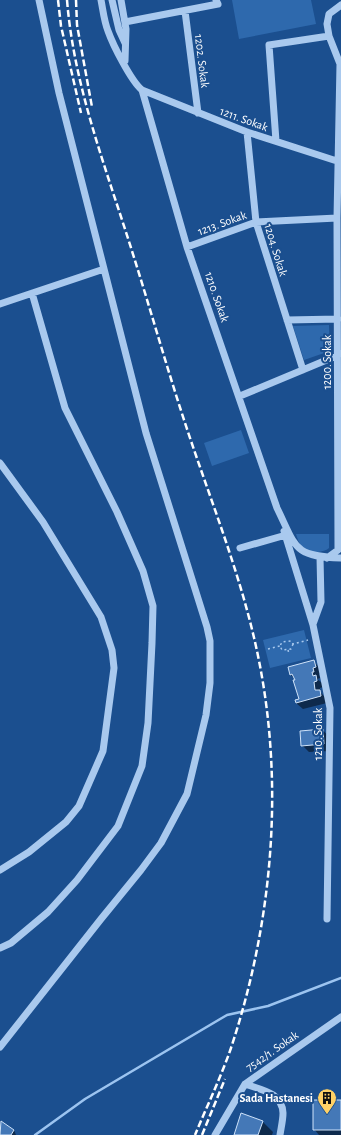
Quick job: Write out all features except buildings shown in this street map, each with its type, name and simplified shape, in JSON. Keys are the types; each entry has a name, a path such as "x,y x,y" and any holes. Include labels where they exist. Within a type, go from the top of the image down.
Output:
{"street":[{"path":"0,1047 128,887 161,843 187,794 204,722 209,689 210,647 207,627 154,462 59,92 39,0"},
{"path":"101,0 108,31 132,80 142,90"},
{"path":"108,0 114,28 114,43"},
{"path":"112,0 119,30 125,43"},
{"path":"120,0 125,22 125,63"},
{"path":"125,22 185,11 217,2"},
{"name":"1200. Sokak","path":"324,557 338,550 340,354 338,319 337,218 340,64 329,36 327,24 328,14 341,5"},
{"name":"1202. Sokak","path":"185,11 198,114"},
{"path":"276,141 269,45 329,36"},
{"name":"1211. Sokak","path":"142,90 198,114 247,132 339,161"},
{"name":"1210. Sokak","path":"142,90 187,247 240,396 286,535 316,638 330,708 327,919"},
{"name":"1204. Sokak","path":"247,132 256,222 303,370"},
{"name":"1213. Sokak","path":"187,247 256,222 337,218"},
{"path":"0,304 104,269"},
{"path":"0,948 11,943 48,912 77,880 118,826 142,766 148,723 152,643 153,606 143,571 117,512 66,408 32,293"},
{"path":"287,320 338,319"},
{"path":"240,396 340,354"},
{"path":"0,463 43,522 101,617 112,650 114,668 103,751 79,806 66,822 36,847 0,870"},
{"name":"1210. Sokak","path":"277,508 294,542 302,552 324,557 341,558"},
{"path":"240,548 286,535"},
{"path":"313,625 321,602 324,557"},
{"name":"7542/1. Sokak","path":"215,1135 245,1084 341,1017"},
{"path":"245,1084 275,1095 281,1104 283,1113 280,1135"}],"path":[{"path":"280,646 282,650 288,650 293,644 316,638"},
{"path":"268,650 280,646 285,640 291,641 293,644"},
{"path":"288,650 289,654"}],"shaded area":[{"path":"232,0 311,0 316,24 239,39"},
{"path":"329,325 330,351 304,360 293,326"},
{"path":"241,430 249,453 212,466 204,443"},
{"path":"296,534 329,534 329,548 313,553 306,551 299,542"},
{"path":"304,630 311,658 270,668 263,640"}],"waterway":[{"path":"35,1135 85,1099 227,1015 268,1006 341,978"}],"railway":[{"path":"58,0 61,26 81,113"},
{"path":"67,0 76,64 92,127 197,459 226,540 243,595 257,651 266,700 271,750 272,801 270,851 265,901 257,951 231,1048 195,1135"},
{"path":"76,0 77,25 92,107"},
{"path":"202,1135 225,1079"}],"place":[{"name":"Sada Hastanesi","path":"327,1115"}]}
